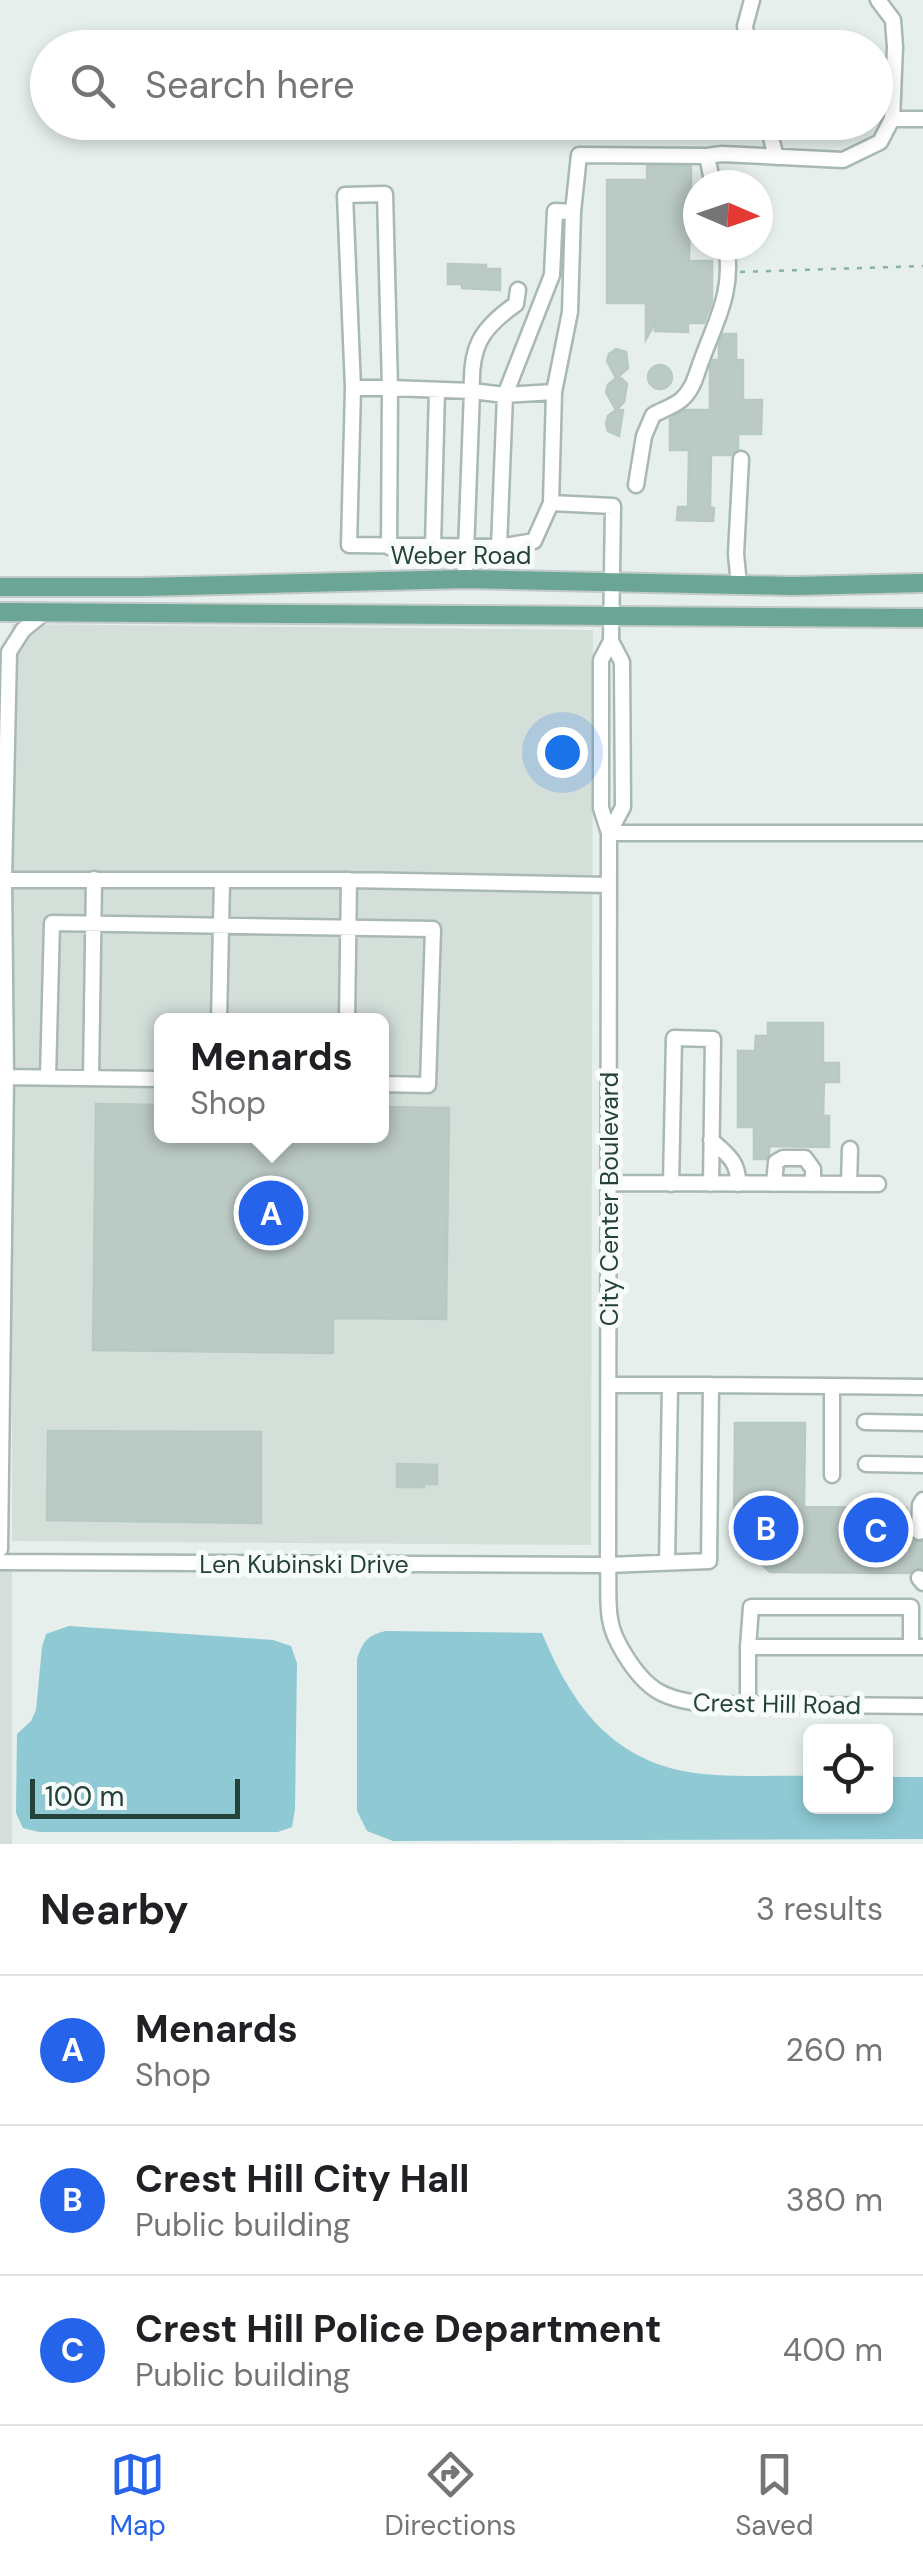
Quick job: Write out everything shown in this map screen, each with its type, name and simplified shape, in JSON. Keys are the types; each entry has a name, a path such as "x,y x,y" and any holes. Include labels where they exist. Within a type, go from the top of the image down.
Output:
{"main road":[{"name":"Weber Road","path":"0,587 465,579 739,585 923,583"},
{"path":"0,612 923,618"}],"street":[{"path":"746,30 752,0"},
{"path":"878,0 893,20 893,95"},
{"path":"893,119 923,119"},
{"path":"771,140 776,156"},
{"path":"389,547 385,194 344,195 353,388 350,546 389,547 433,546 467,548 499,547 534,541 550,503 554,392 570,312 579,155 722,154 843,160 881,140"},
{"path":"707,156 709,170"},
{"path":"499,547 505,395 552,275 555,210 573,212"},
{"path":"636,485 644,436 653,415 679,402 695,383 722,311 727,260"},
{"path":"465,579 471,364 485,331 516,304 518,290"},
{"path":"353,388 505,395 554,392"},
{"path":"433,546 437,390"},
{"path":"739,585 736,554 741,459"},
{"path":"550,503 613,506 611,641"},
{"path":"0,1549 2,974 9,652 23,630 45,612"},
{"path":"0,639 9,652"},
{"name":"City Center Boulevard","path":"609,833 623,807 622,662 611,641"},
{"name":"City Center Boulevard","path":"608,1565 609,833 601,808 600,660 611,641"},
{"path":"609,833 923,833"},
{"path":"91,1078 94,878"},
{"path":"4,880 608,885"},
{"path":"219,1013 222,880"},
{"path":"347,1013 349,880"},
{"path":"48,1077 52,923 433,929 428,1085 389,1084"},
{"path":"671,1184 674,1038 713,1038 711,1184"},
{"path":"3,1077 154,1079"},
{"path":"712,1140 735,1162 738,1184"},
{"path":"848,1184 850,1148"},
{"path":"774,1184 776,1162 782,1158 805,1158 813,1168 813,1184"},
{"path":"610,1183 878,1184"},
{"path":"609,1385 923,1387"},
{"path":"668,1563 670,1385"},
{"name":"Len Kubinski Drive","path":"0,1562 608,1565 709,1560 711,1385"},
{"path":"832,1386 832,1474"},
{"path":"865,1422 923,1423"},
{"path":"866,1464 923,1465"},
{"path":"919,1532 923,1500"},
{"name":"Crest Hill Road","path":"608,1565 610,1618 616,1642 639,1678 656,1692 681,1702 923,1706"},
{"path":"748,1646 917,1647 912,1607 750,1607 748,1646 748,1705"}],"path":[{"path":"728,273 923,266"}],"shaded area":[{"path":"12,624 593,630 591,1545 12,1541"},
{"path":"0,1567 12,1567 12,1844 0,1844"}],"water":[{"path":"69,1626 273,1640 291,1646 297,1663 292,1827 278,1832 39,1832 23,1828 16,1813 17,1734 36,1710 46,1634"},
{"path":"386,1631 542,1633 578,1700 593,1720 630,1751 652,1762 694,1773 803,1776 803,1814 893,1814 893,1777 923,1777 923,1839 393,1841 367,1831 357,1811 357,1659 367,1640"}],"building":[{"path":"647,166 691,166 691,170 683,170 683,260 712,261 712,301 704,323 688,323 688,332 655,331 656,322 646,339 646,303 607,303 607,180 647,180"},
{"path":"448,264 500,269 500,290 448,284"},
{"path":"723,334 736,334 736,360 743,360 743,400 762,400 761,434 738,434 738,449 731,455 711,455 713,521 677,520 678,507 688,507 689,450 670,450 670,419 685,410 710,410 710,368 713,360 719,360"},
{"path":"616,349 626,352 628,368 619,376 627,384 624,402 616,410 606,392 616,378 607,361"},
{"path":"660,365 672,377 660,389 648,377"},
{"path":"623,410 619,436 608,431 606,424 608,416"},
{"path":"768,1023 823,1023 823,1063 839,1063 839,1082 824,1082 823,1116 829,1116 829,1147 769,1146 766,1159 754,1159 754,1127 738,1127 738,1051 755,1051 756,1036 768,1036"},
{"path":"96,1104 154,1105 154,1143 389,1143 389,1107 449,1108 446,1319 333,1318 333,1353 93,1350"},
{"path":"735,1423 805,1423 804,1507 907,1508 906,1541 923,1542 923,1568 910,1573 770,1572 746,1550 746,1537 734,1537"},
{"path":"48,1431 261,1432 261,1523 47,1520"},
{"path":"397,1464 437,1465 437,1484 397,1487"}],"place":[{"name":"Menards","path":"271,1213"},
{"name":"Crest Hill City Hall","path":"766,1528"},
{"name":"Crest Hill Police Department","path":"876,1530"}]}
